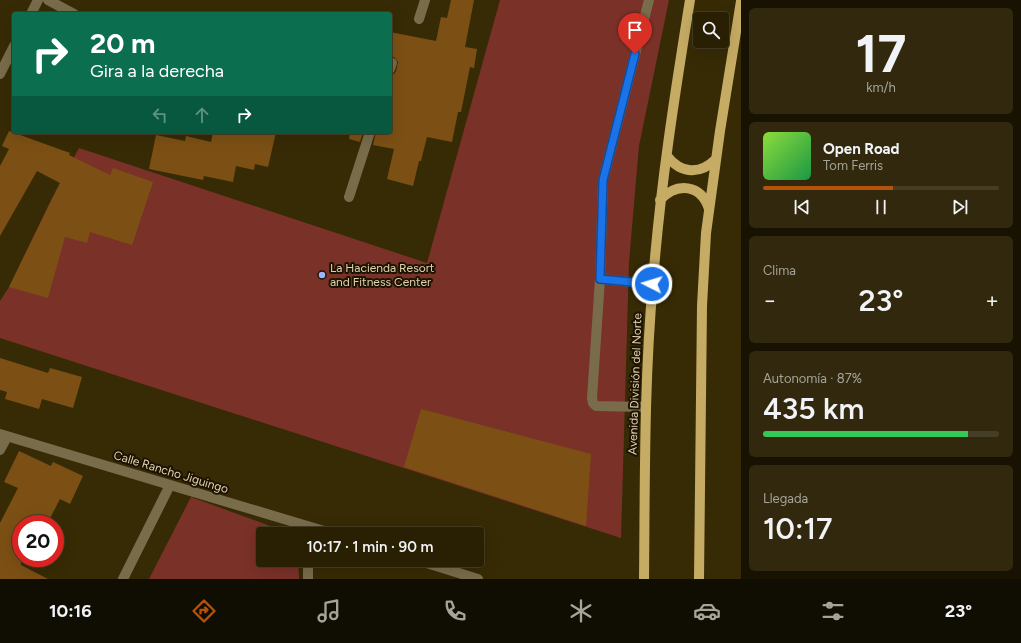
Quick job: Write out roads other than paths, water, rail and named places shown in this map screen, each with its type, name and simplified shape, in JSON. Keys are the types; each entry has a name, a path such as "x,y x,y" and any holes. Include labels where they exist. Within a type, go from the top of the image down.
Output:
{"main road":[{"name":"Avenida División del Norte","path":"644,579 646,407 652,284 660,200 690,0"},
{"path":"699,579 702,306 706,233 716,159 741,4"},
{"path":"667,156 678,167 685,170 694,171 710,165 716,159"},
{"path":"660,200 672,190 688,188 695,190 702,195 709,209"}],"street":[{"path":"32,12 38,0"},
{"path":"48,0 70,12"},
{"path":"420,19 425,0"},
{"path":"646,407 596,406 593,403 600,279 603,180 649,0"},
{"path":"0,74 12,50"},
{"path":"349,197 369,134"},
{"path":"600,279 652,284"},
{"path":"0,450 3,435"},
{"name":"Calle Rancho Jiguingo","path":"3,435 170,485 299,527"},
{"path":"122,579 170,485"},
{"path":"308,567 308,579"},
{"path":"440,567 474,578"}],"place":[{"name":"La Hacienda Resort and Fitness Center","path":"322,275"}]}
